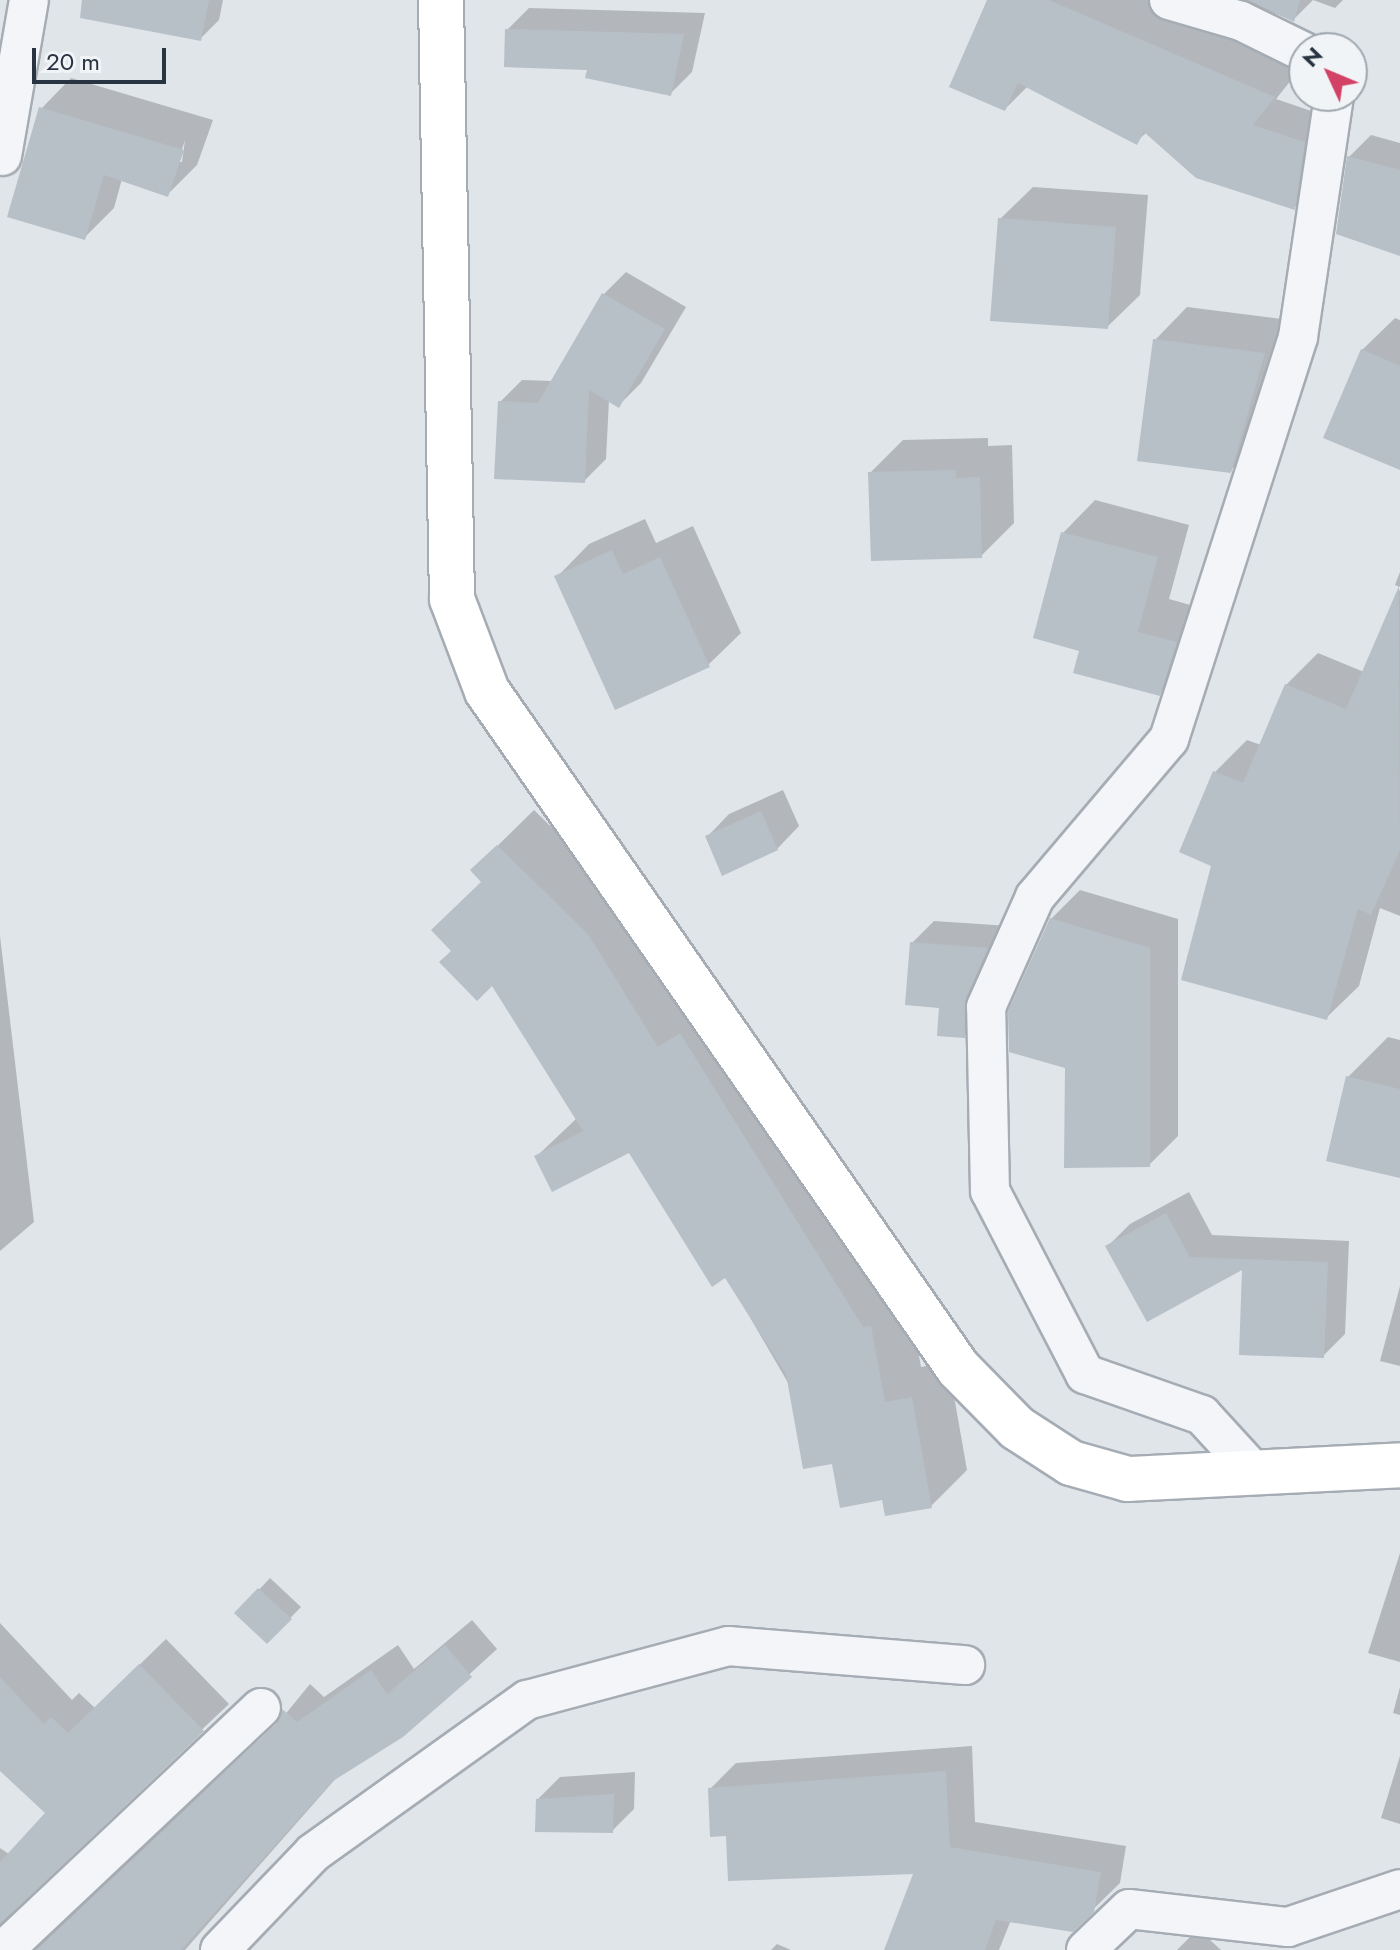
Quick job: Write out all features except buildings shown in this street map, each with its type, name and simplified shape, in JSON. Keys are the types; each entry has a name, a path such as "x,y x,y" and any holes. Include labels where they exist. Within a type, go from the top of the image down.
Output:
{"main road":[{"path":"441,0 452,599 487,691 958,1368 1017,1428 1071,1463 1128,1479 1400,1465"}],"street":[{"path":"2,156 29,0"},
{"path":"1169,0 1241,21 1288,44"},
{"path":"1256,1474 1202,1415 1085,1374 990,1191 986,1007 1035,897 1169,739 1298,337 1308,229 1331,112"},
{"path":"220,1950 313,1853 527,1700 728,1646 965,1665"},
{"path":"4,1950 261,1708"},
{"path":"1086,1950 1129,1909 1288,1927 1400,1889"}]}
